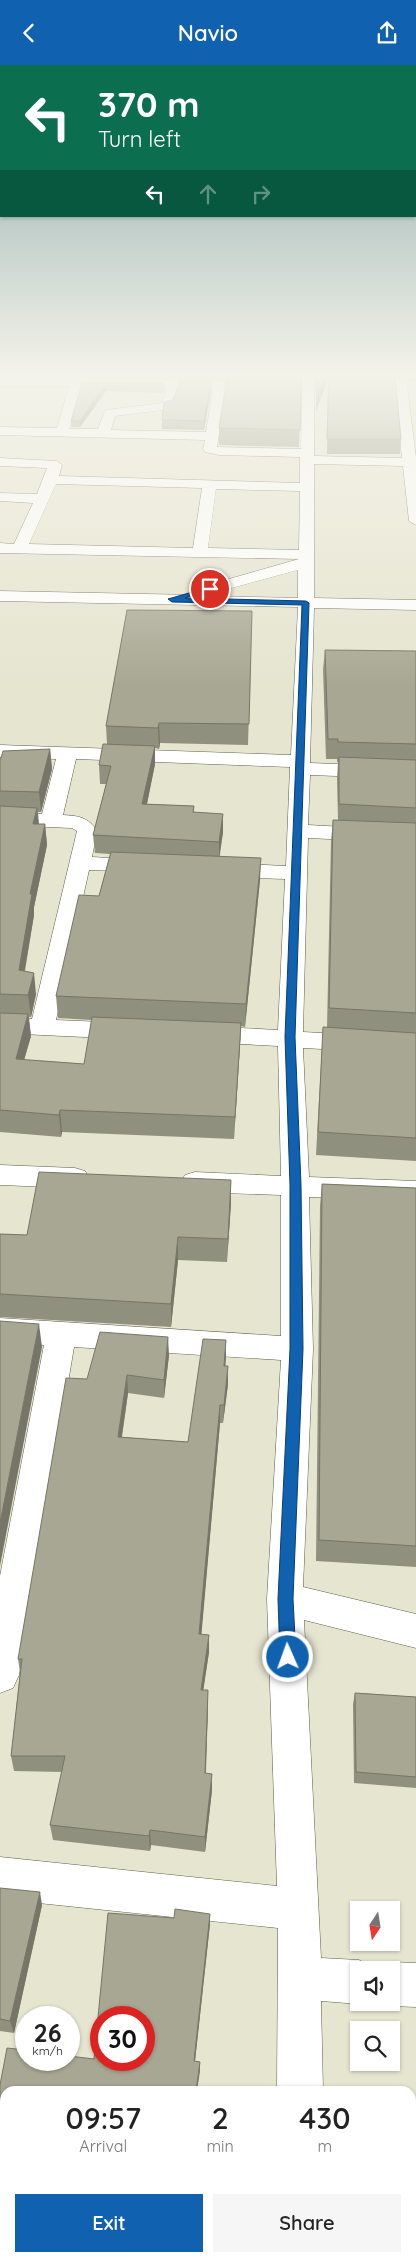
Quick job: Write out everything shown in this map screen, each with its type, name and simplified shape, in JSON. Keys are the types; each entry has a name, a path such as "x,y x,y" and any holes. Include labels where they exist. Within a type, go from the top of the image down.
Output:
{"street":[{"path":"20,548 51,480 210,484 235,480"},
{"path":"300,2086 299,1909 285,1599 297,1349 295,1185 290,1037 299,765 312,662 306,603 306,480"},
{"path":"414,480 416,521"},
{"path":"200,553 210,484"},
{"path":"0,497 43,499"},
{"path":"0,548 200,553 306,559"},
{"path":"172,599 306,559"},
{"path":"0,596 416,605"},
{"path":"0,751 299,765 416,773"},
{"path":"51,821 66,755"},
{"path":"0,819 75,822 83,825 87,831 42,1027"},
{"path":"297,831 416,837"},
{"path":"80,863 162,867"},
{"path":"201,869 296,873"},
{"path":"0,1025 146,1032"},
{"path":"185,1033 290,1037 416,1046"},
{"path":"0,1175 98,1179"},
{"path":"167,1181 416,1191"},
{"path":"0,1330 297,1349"},
{"path":"0,1675 61,1335"},
{"path":"285,1599 416,1631"},
{"path":"0,1877 299,1909"},
{"path":"300,1978 350,1981"},
{"path":"400,1984 416,1985"}],"building":[{"path":"127,610 252,611 249,724 159,723 158,728 106,726"},
{"path":"325,650 416,651 416,744 338,742 338,739 328,739"},
{"path":"103,744 155,746 142,804 194,806 193,812 223,814 219,842 93,835 111,766 99,765"},
{"path":"50,749 39,792 0,791 0,758 3,751"},
{"path":"339,757 416,760 416,808 339,804"},
{"path":"0,806 37,808 33,824 45,824 30,894 32,894 19,970 34,973 28,995 0,994"},
{"path":"333,820 416,823 416,1013 329,1008"},
{"path":"111,852 261,858 246,1004 56,996 79,895 99,896"},
{"path":"0,1013 28,1014 16,1059 84,1064 92,1017 241,1023 235,1117 60,1110 59,1115 0,1110"},
{"path":"323,1027 416,1033 416,1138 318,1132"},
{"path":"39,1172 231,1180 228,1239 178,1237 171,1304 0,1294 0,1234 27,1235"},
{"path":"322,1184 416,1188 416,1546 319,1540"},
{"path":"0,1321 39,1324 0,1523"},
{"path":"100,1332 168,1337 164,1380 127,1375 118,1437 188,1442 203,1339 226,1340 224,1366 228,1366 224,1405 220,1405 199,1634 209,1635 201,1690 208,1690 205,1773 212,1774 205,1837 150,1830 149,1836 50,1825 65,1756 11,1756 22,1659 18,1659 66,1378 87,1379"},
{"path":"355,1693 416,1697 416,1777 356,1772"},
{"path":"0,1888 40,1892 10,2021 0,2019"},
{"path":"175,1909 210,1914 194,2061 200,2062 197,2086 0,2086 7,2048 15,2049 15,2071 80,2071 80,2057 90,2059 90,2071 155,2071 155,2006 99,2006 108,1913 174,1918"}],"route":[{"path":"210,589 172,599 306,603 290,1037 295,1185 297,1349 285,1599 288,1657"}]}
